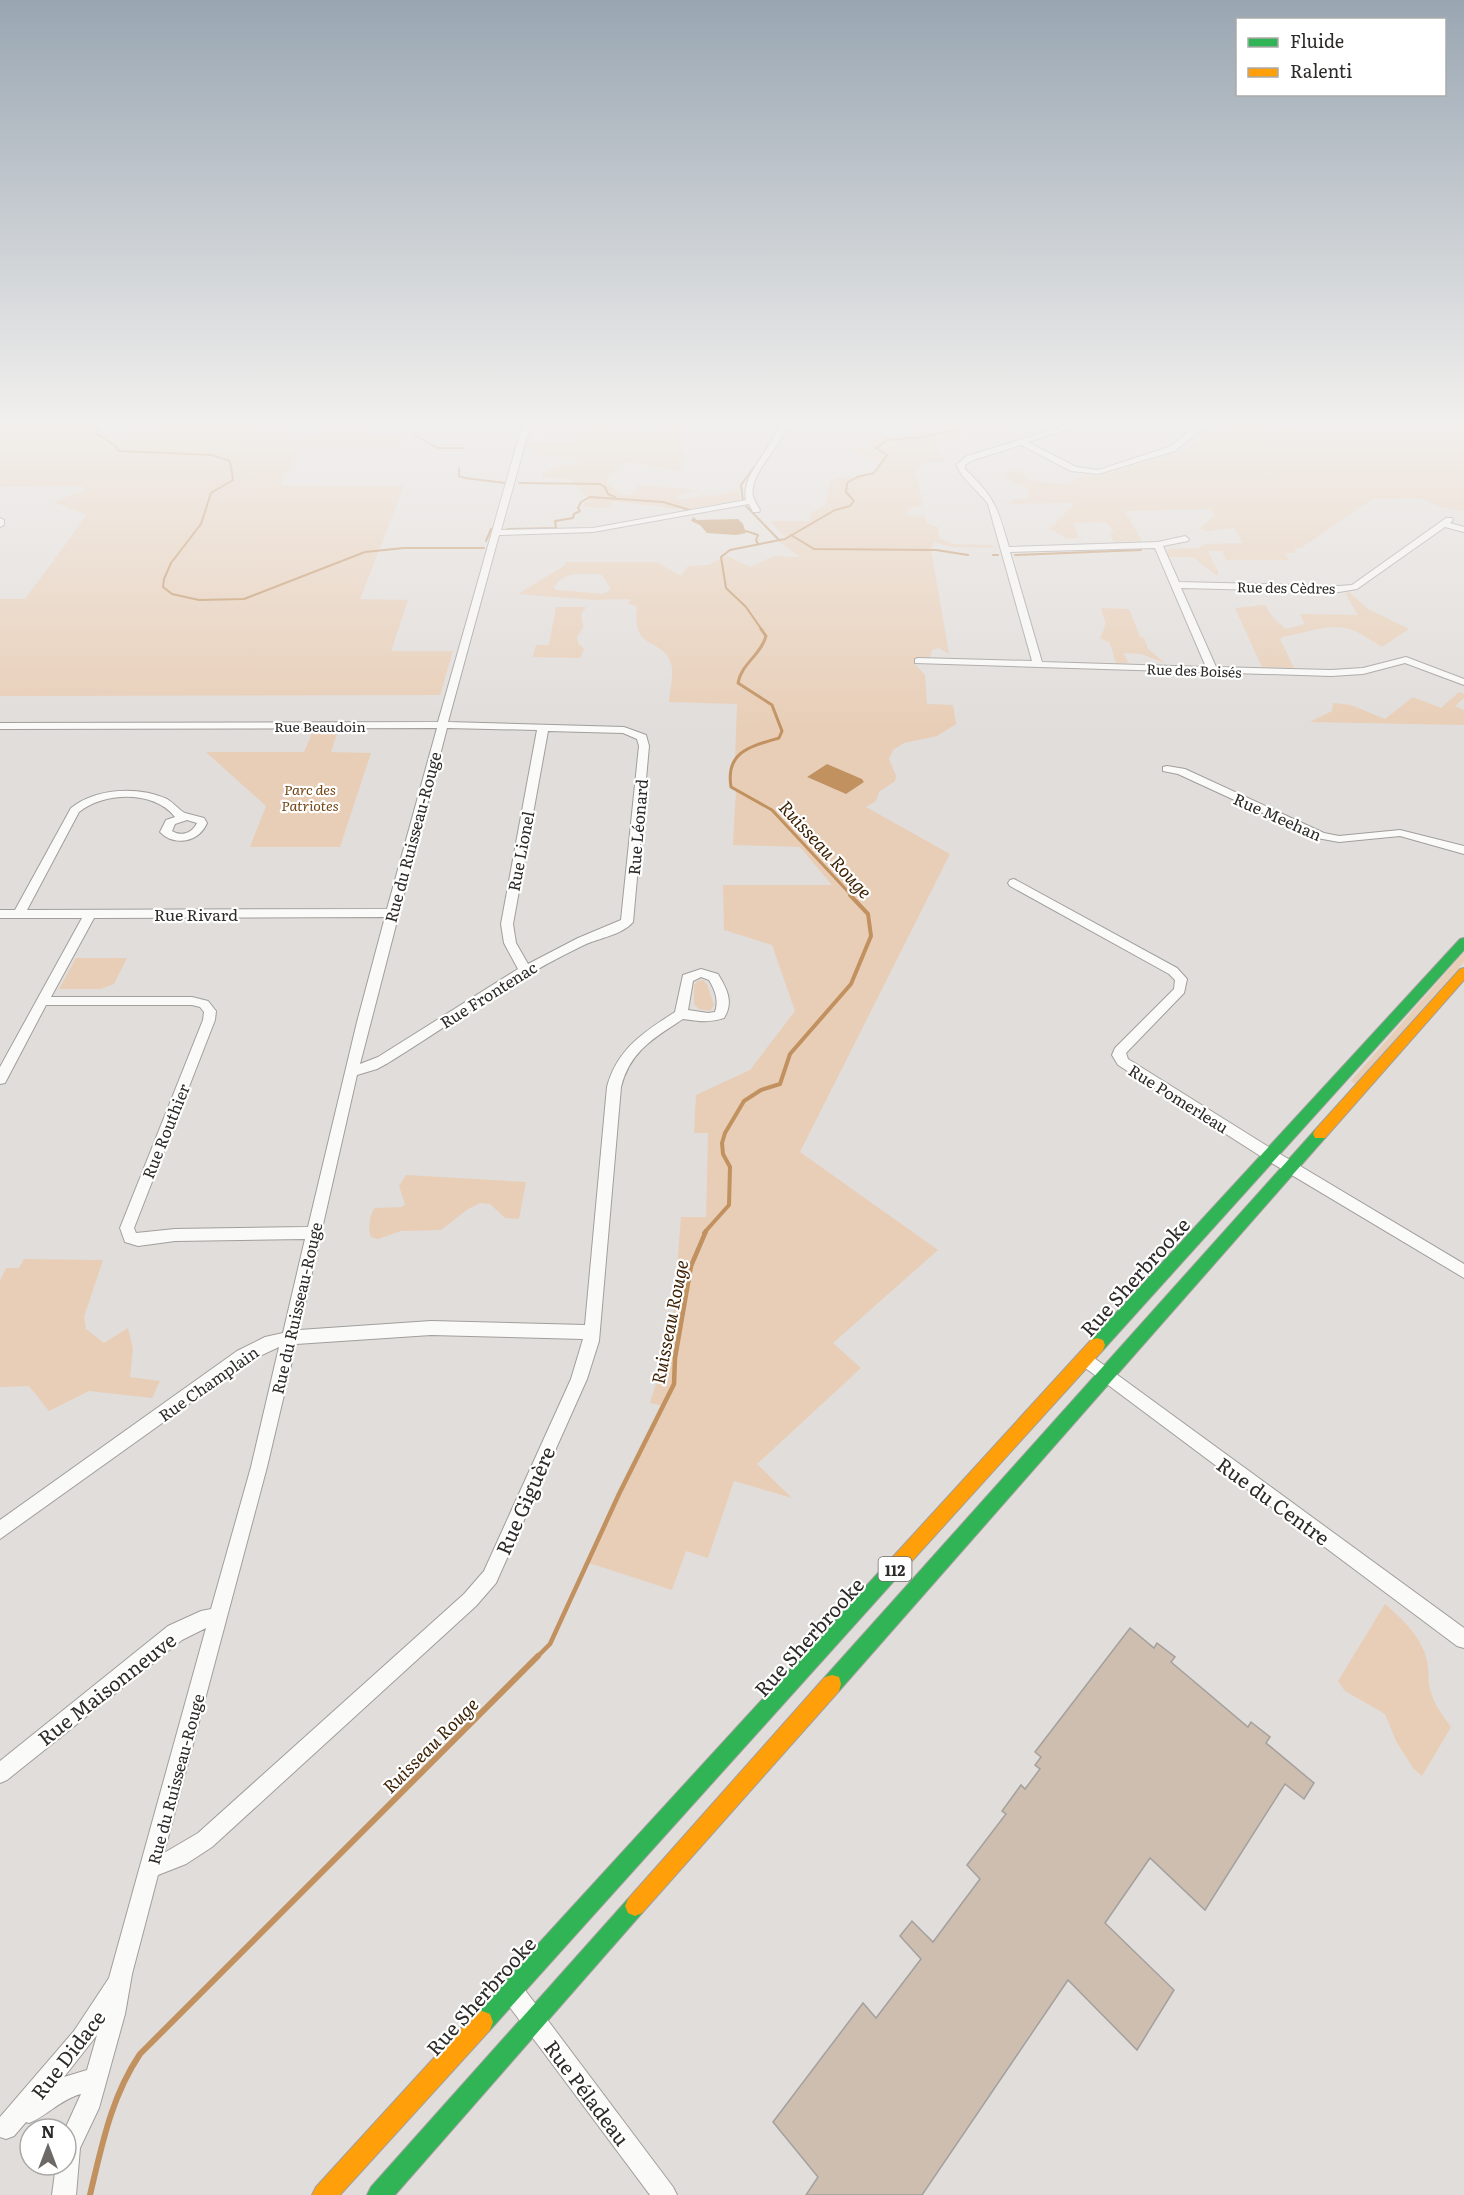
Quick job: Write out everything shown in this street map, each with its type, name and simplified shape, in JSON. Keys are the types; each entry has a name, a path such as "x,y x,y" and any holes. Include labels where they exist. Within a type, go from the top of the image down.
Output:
{"main road":[{"name":"Rue Sherbrooke","path":"324,2195 1464,942"},
{"name":"112","path":"379,2195 1464,972"}],"street":[{"name":"Rue du Ruisseau-Rouge","path":"64,2195 68,2146 85,2116 114,2014 121,1974 152,1868 256,1477 352,1071 392,913 499,521"},
{"path":"496,533 593,530 641,521"},
{"path":"997,521 1038,665"},
{"name":"Rue des Cèdres","path":"1174,585 1338,589 1354,587 1446,522 1464,530"},
{"path":"1005,550 1158,545 1185,539"},
{"path":"1158,545 1213,671"},
{"name":"Rue des Boisés","path":"918,661 939,657 1038,665 1342,673 1363,671 1406,660 1464,682"},
{"name":"Rue Beaudoin","path":"0,726 442,725 624,730 639,735"},
{"name":"Rue Lionel","path":"525,970 519,963 510,943 507,924 543,728"},
{"name":"Rue Léonard","path":"627,922 644,746 644,739 639,735"},
{"name":"Rue Meehan","path":"1167,769 1181,771 1321,836 1339,839 1400,833 1464,850"},
{"path":"19,914 75,810 86,800 105,795 147,796 174,808 181,817"},
{"name":"Rue Pomerleau","path":"1014,883 1178,975 1182,984 1180,990 1120,1051 1120,1059 1270,1155 1464,1272"},
{"name":"Rue Rivard","path":"0,914 392,913"},
{"path":"0,1079 90,914"},
{"name":"Rue Frontenac","path":"352,1071 372,1066 383,1060 525,970 559,952 627,922"},
{"name":"Rue Routhier","path":"43,1001 192,1001 204,1004 210,1011 209,1020 127,1228 130,1238 138,1240 184,1235 313,1233"},
{"name":"Rue Giguère","path":"152,1868 179,1857 205,1840 480,1589 489,1576 579,1379 593,1332 614,1087 618,1068 635,1046 681,1014"},
{"name":"Rue Champlain","path":"0,1530 243,1356 262,1345 289,1338 431,1328 593,1332"},
{"name":"Rue du Centre","path":"1086,1359 1464,1639"},
{"name":"Rue Maisonneuve","path":"0,1773 175,1633 192,1623 219,1617"},
{"name":"Rue Didace","path":"3,2132 82,2039 104,2007 121,1974"},
{"name":"Rue Péladeau","path":"511,1990 665,2195"},
{"name":"Rue Didace","path":"3,2132 60,2089 72,2084 96,2080"}],"green space":[{"path":"82,521 390,521 360,599 408,600 391,651 453,651 440,695 0,696 0,599 25,599"},
{"path":"770,521 926,521 938,527 939,538 952,544 992,545 993,548 951,547 935,542 931,549 949,654 939,648 932,650 930,658 914,658 914,663 925,675 927,704 953,705 956,724 937,736 904,743 893,750 889,759 896,776 895,781 879,792 876,801 866,807 950,854 800,1152 938,1250 833,1343 861,1368 757,1464 792,1498 734,1481 708,1558 686,1551 672,1590 589,1563 619,1494 664,1406 650,1403 672,1332 681,1217 706,1217 708,1133 694,1133 696,1095 750,1070 795,1011 772,945 724,930 723,885 832,885 800,847 733,845 736,790 730,783 735,760 737,704 669,702 671,664 667,655 643,638 636,621 637,606 628,604 630,599 594,600 518,594 564,566 566,562 657,562 681,576 688,566 708,565 727,556 750,567 774,556 800,557 778,541 786,538","holes":["580,574 603,576 611,589 603,594 556,590 554,587 568,576","827,764 862,779 864,782 846,794 807,777"]},
{"path":"1057,521 1131,521 1142,541 1114,542 1110,534 1114,532 1106,522 1074,523 1079,538 1067,539 1050,529"},
{"path":"1208,521 1340,521 1301,548 1294,548 1297,553 1285,553 1289,560 1226,560 1222,551 1208,551 1219,574 1216,575 1193,557 1169,557 1167,553 1170,549 1198,548 1205,544 1243,543 1234,528 1206,532 1200,528"},
{"path":"1349,592 1368,609 1409,629 1382,647 1357,632 1336,627 1283,637 1280,639 1294,668 1262,667 1235,608 1265,605 1274,619 1286,629 1305,624 1300,614 1358,615 1345,593"},
{"path":"556,607 586,607 581,615 583,627 577,637 578,643 584,649 580,658 533,657 536,645 549,645"},
{"path":"1101,608 1129,609 1140,637 1144,638 1148,649 1165,663 1141,654 1123,653 1129,663 1116,663 1110,643 1100,638 1106,624"},
{"path":"1459,692 1464,694 1464,698 1455,706 1464,710 1464,725 1310,722 1332,711 1333,703 1351,705 1385,719 1413,697 1441,708"},
{"name":"Parc des Patriotes","path":"313,731 338,731 331,752 371,753 340,847 250,847 266,806 206,752 304,752"},
{"path":"1464,952 1464,962 1355,1084 1351,1081"},
{"path":"76,958 127,958 114,984 101,989 59,989"},
{"path":"703,980 707,984 714,1005 710,1011 699,1009 694,1004 694,985"},
{"path":"406,1175 526,1182 519,1219 505,1218 490,1204 480,1203 468,1209 441,1230 401,1231 378,1239 371,1237 371,1214 375,1208 402,1207 405,1204 399,1186"},
{"path":"24,1259 103,1260 84,1317 86,1329 104,1343 128,1328 133,1349 130,1377 160,1381 152,1398 89,1391 49,1411 29,1386 0,1387 0,1281 6,1268 19,1268"},
{"path":"1385,1604 1405,1623 1421,1644 1427,1661 1432,1697 1451,1727 1422,1776 1413,1768 1396,1741 1385,1714 1345,1691 1338,1681"}],"shaded area":[{"path":"692,521 740,521 746,533 736,535 707,533 700,525"},
{"path":"827,764 862,779 864,782 846,794 807,777"}],"building":[{"path":"1130,1628 1154,1648 1157,1643 1175,1657 1171,1662 1248,1727 1251,1722 1270,1737 1266,1743 1314,1783 1304,1799 1285,1784 1205,1910 1150,1858 1105,1923 1174,1990 1137,2050 1068,1980 922,2195 806,2195 818,2177 773,2122 863,2003 876,2018 921,1959 900,1936 912,1921 933,1942 980,1879 967,1865 1006,1814 1002,1811 1021,1785 1025,1789 1040,1769 1035,1765 1041,1757 1035,1752"}],"waterway":[{"path":"202,521 171,563 163,587 172,594 199,600 244,599 365,552 404,548 484,548"},
{"path":"508,529 556,528 555,521"},
{"path":"761,521 779,540"},
{"name":"Ruisseau Rouge","path":"791,535 815,521"},
{"path":"486,541 491,529"},
{"path":"746,531 758,535 756,540 758,544"},
{"name":"Ruisseau Rouge","path":"762,630 746,607 726,588 721,557 730,550 785,539 791,535"},
{"path":"791,535 814,549 936,550 968,555"},
{"path":"1015,555 1141,550"},
{"path":"993,555 998,555"},
{"name":"Ruisseau Rouge","path":"761,629 766,636 760,649 743,670 738,683 772,705 782,731 779,738 750,748 736,758 730,775 731,787 772,810 852,896"},
{"name":"Ruisseau Rouge","path":"704,1233 729,1205 730,1167 723,1154 722,1143 725,1133 744,1101 761,1090 780,1084 790,1054 851,984 871,936 868,914 850,895"},
{"name":"Ruisseau Rouge","path":"90,2195 103,2140 115,2104 140,2054 550,1644 619,1494 674,1384 675,1358 691,1266 706,1231"}],"traffic: fast":[{"path":"1097,1345 1464,942"},
{"path":"832,1684 1320,1134"},
{"path":"482,2022 896,1566"},
{"path":"379,2195 635,1906"}],"traffic: slow":[{"path":"1320,1134 1464,972"},
{"path":"896,1566 1097,1345"},
{"path":"635,1906 832,1684"},
{"path":"324,2195 482,2022"}]}
